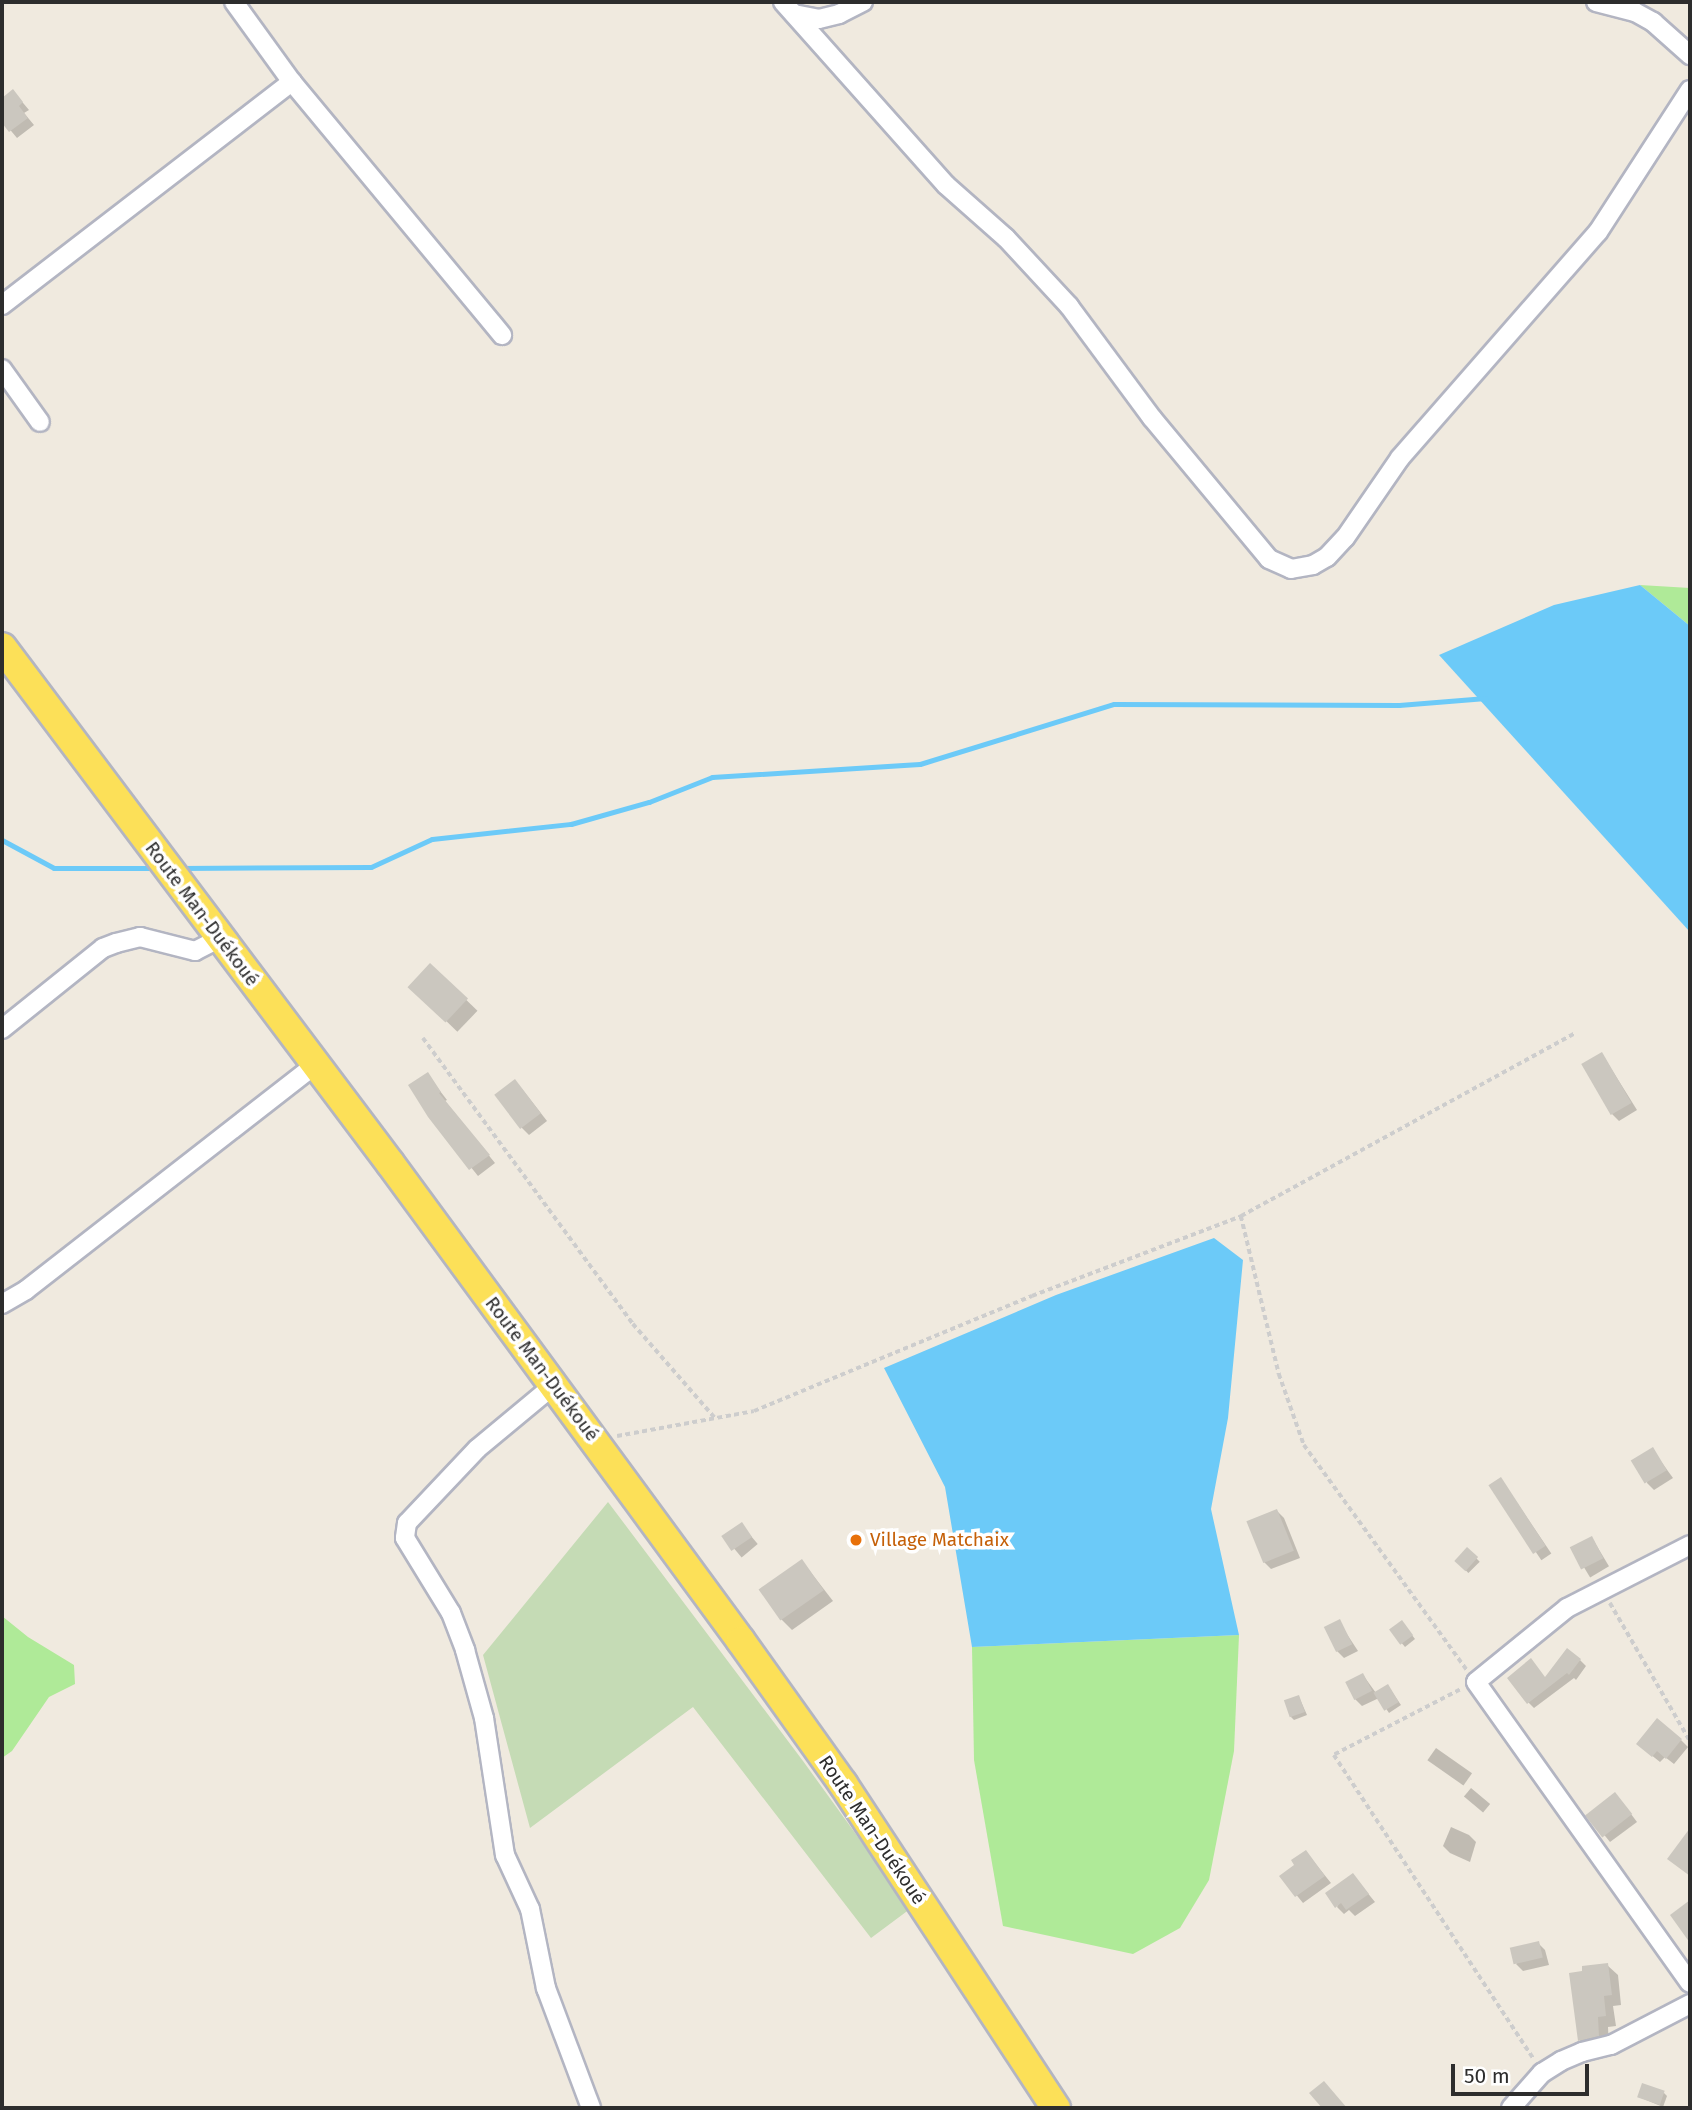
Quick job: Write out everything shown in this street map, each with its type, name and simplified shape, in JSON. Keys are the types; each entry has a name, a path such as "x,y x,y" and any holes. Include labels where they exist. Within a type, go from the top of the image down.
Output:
{"main road":[{"name":"Route Man-Duékoué","path":"2,647 595,1440 842,1784 1056,2108"}],"street":[{"path":"234,2 292,82 502,335"},
{"path":"789,8 819,19 839,15 863,2"},
{"path":"1596,2 1644,17 1690,55"},
{"path":"789,8 946,185 1006,238 1069,306 1152,418 1269,559 1290,569 1320,561 1345,538 1400,458 1598,232 1690,90"},
{"path":"2,305 292,82"},
{"path":"2,369 40,422"},
{"path":"2,1029 103,948 140,937 195,951 220,938"},
{"path":"2,1304 26,1290 315,1065"},
{"path":"554,1385 477,1449 407,1523 405,1538 451,1613 465,1650 484,1718 505,1855 530,1909 546,1988 591,2108"},
{"path":"1690,1545 1567,1608 1476,1682 1690,1983"},
{"path":"1511,2108 1542,2073 1582,2052 1611,2045 1640,2033 1690,2004"}],"path":[{"path":"595,1440 754,1411 1032,1296 1241,1216 1575,1033"},
{"path":"423,1038 633,1324 715,1418"},
{"path":"1241,1216 1279,1374 1304,1445 1476,1682 1334,1755 1542,2073"},
{"path":"1602,1589 1690,1741"}],"green space":[{"path":"1640,585 1690,588 1690,626"},
{"path":"608,1502 803,1761 910,1909 871,1938 693,1707 530,1828 483,1655"},
{"path":"2,1616 28,1637 74,1665 75,1684 49,1697 12,1751 2,1758"},
{"path":"1239,1635 1234,1751 1209,1880 1180,1928 1133,1954 1003,1926 974,1760 972,1647"}],"water":[{"path":"1640,585 1690,626 1690,932 1439,655 1554,605"},
{"path":"1214,1238 1243,1260 1228,1418 1211,1509 1239,1635 972,1647 945,1487 884,1368 1056,1295"}],"building":[{"path":"13,89 23,102 19,106 28,118 9,132 2,123 2,98"},
{"path":"430,963 468,998 446,1023 407,987"},
{"path":"1602,1052 1632,1103 1611,1115 1581,1064"},
{"path":"428,1072 441,1092 439,1093 490,1155 469,1170 428,1117 408,1085"},
{"path":"515,1079 541,1113 520,1129 494,1095"},
{"path":"1653,1447 1667,1470 1645,1484 1631,1460"},
{"path":"1501,1477 1546,1546 1533,1554 1488,1485"},
{"path":"1277,1509 1294,1551 1263,1563 1246,1521"},
{"path":"742,1522 752,1537 731,1551 721,1536"},
{"path":"1592,1536 1603,1558 1581,1570 1570,1547"},
{"path":"1467,1547 1478,1557 1465,1571 1454,1561"},
{"path":"802,1559 824,1590 780,1621 759,1589"},
{"path":"1340,1619 1352,1644 1336,1652 1324,1627"},
{"path":"1402,1620 1413,1635 1400,1645 1389,1629"},
{"path":"1567,1648 1581,1659 1569,1675 1567,1673 1527,1704 1507,1678 1531,1658 1545,1677"},
{"path":"1363,1673 1372,1691 1354,1700 1345,1682"},
{"path":"1388,1684 1399,1702 1384,1711 1373,1693"},
{"path":"1299,1695 1305,1712 1290,1717 1284,1700"},
{"path":"1657,1718 1682,1739 1666,1759 1657,1751 1652,1757 1636,1744"},
{"path":"1615,1792 1632,1814 1602,1837 1585,1815"},
{"path":"1690,1828 1690,1876 1667,1859"},
{"path":"1306,1850 1325,1876 1295,1897 1279,1876 1294,1865 1291,1860"},
{"path":"1353,1873 1369,1894 1346,1910 1341,1903 1335,1908 1325,1893"},
{"path":"1690,1900 1690,1943 1670,1915"},
{"path":"1539,1941 1543,1958 1514,1964 1510,1948"},
{"path":"1608,1963 1612,1995 1604,1996 1606,2016 1598,2017 1599,2036 1578,2041 1569,1973 1582,1971 1582,1966"},
{"path":"1324,2081 1347,2108 1322,2108 1309,2093"},
{"path":"1642,2083 1665,2091 1660,2105 1637,2097"}],"waterway":[{"path":"180,868 371,867 432,839 571,824 649,802 712,777 920,764 1114,704 1399,705 1486,698"},
{"path":"2,840 54,868 156,868"}],"place":[{"name":"Village Matchaix","path":"856,1540"}]}
